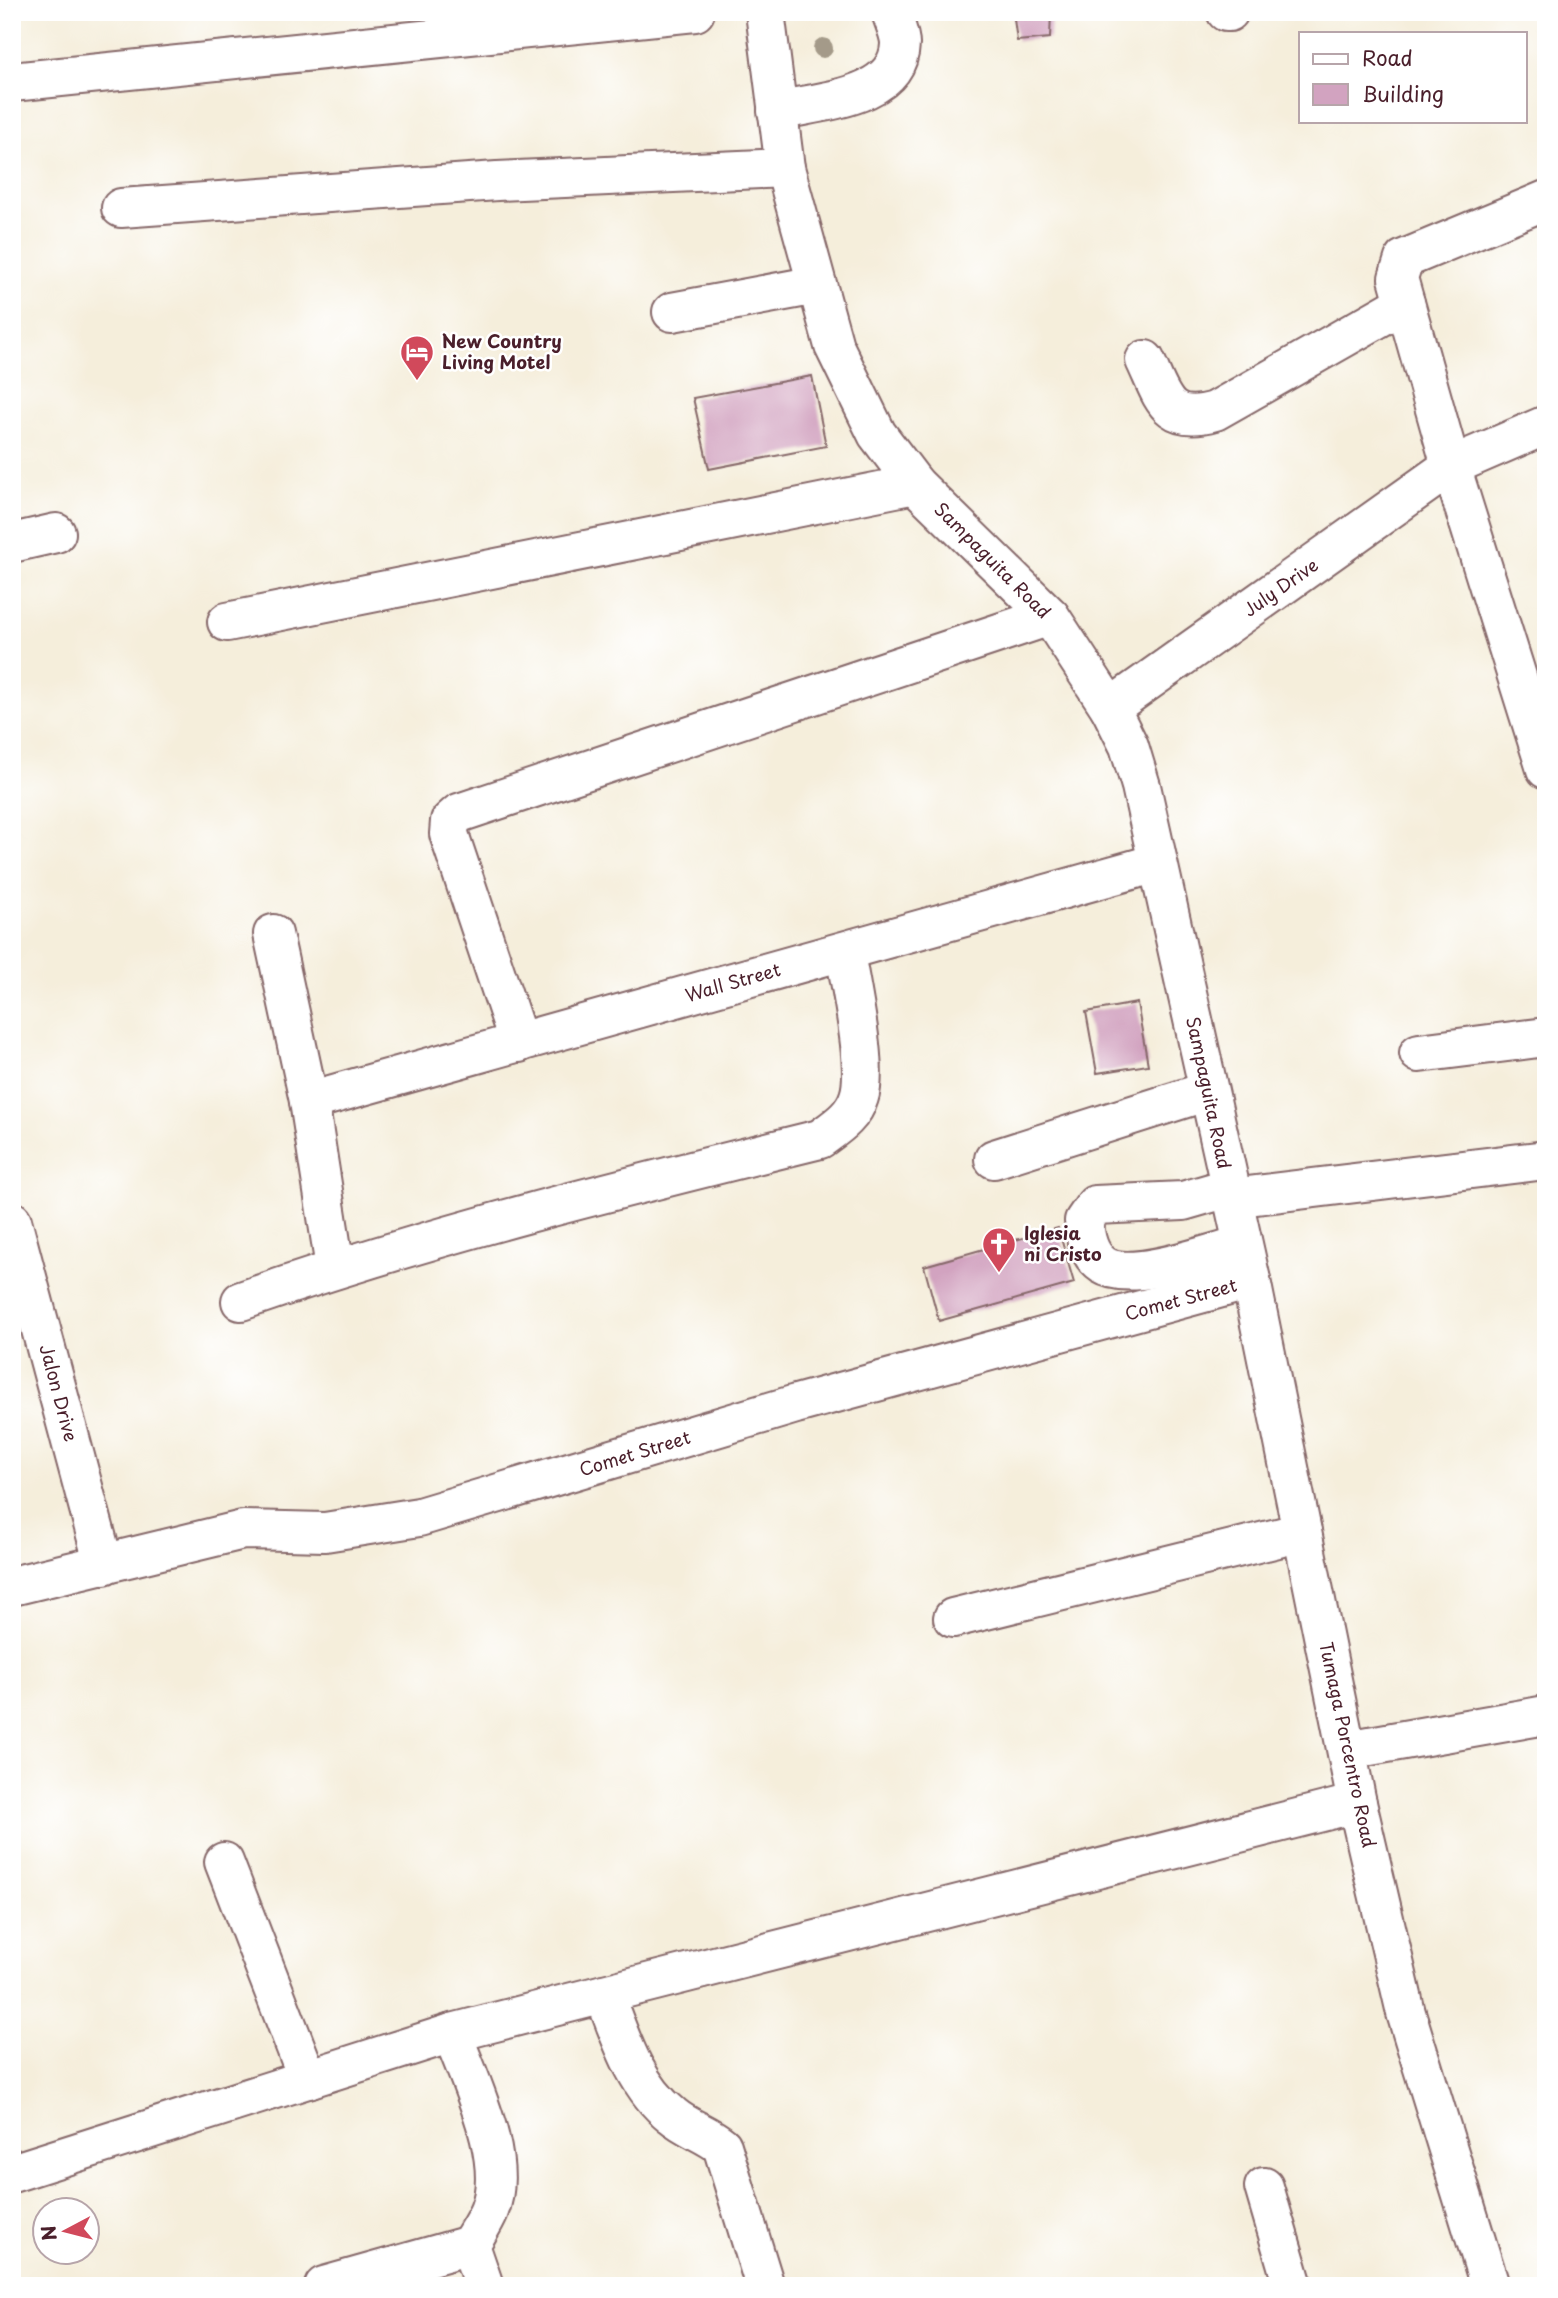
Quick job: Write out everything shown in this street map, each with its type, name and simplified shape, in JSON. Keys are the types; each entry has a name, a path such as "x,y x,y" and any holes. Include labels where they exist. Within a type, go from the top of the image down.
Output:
{"street":[{"path":"12,82 695,12"},
{"name":"Sampaguita Road","path":"765,12 785,168 834,346 877,434 915,484 1050,616 1110,708 1129,746 1230,1193"},
{"path":"777,111 872,89 893,71 900,43 891,12"},
{"path":"121,208 498,181 785,168"},
{"path":"1546,200 1404,259 1398,269 1398,278 1451,466 1546,769"},
{"path":"672,312 817,285"},
{"path":"1144,360 1167,405 1181,415 1194,417 1214,411 1405,303"},
{"name":"July Drive","path":"1110,708 1451,466 1546,425"},
{"path":"228,622 915,484"},
{"path":"12,543 56,533"},
{"path":"519,1043 449,834 450,821 458,813 1050,616"},
{"name":"Wall Street","path":"309,1101 1157,863"},
{"path":"273,934 309,1101 335,1268"},
{"path":"241,1301 335,1268 531,1210 820,1139 847,1119 860,1095 860,1055 845,952"},
{"path":"1419,1053 1546,1037"},
{"path":"994,1158 1208,1091"},
{"path":"1247,1263 1120,1270 1103,1265 1093,1255 1085,1235 1084,1221 1096,1205 1183,1201 1230,1193 1546,1160"},
{"name":"Tumaga Porcentro Road","path":"1230,1193 1247,1263 1357,1803 1406,2013 1489,2286"},
{"name":"Jalon Drive","path":"12,1221 104,1564"},
{"name":"Comet Street","path":"12,1586 243,1530 325,1532 419,1517 796,1404 1247,1263"},
{"path":"953,1618 1303,1532"},
{"path":"1347,1750 1546,1715"},
{"path":"12,2173 452,2033 1357,1803"},
{"path":"224,1862 307,2079"},
{"path":"604,1994 646,2090 671,2115 707,2134 722,2146 765,2286"},
{"path":"324,2286 470,2245 490,2210 494,2168 486,2126 452,2033"},
{"path":"1264,2187 1293,2286"},
{"path":"470,2245 484,2286"}],"building":[{"path":"1013,12 1051,12 1050,38 1017,41"},
{"path":"812,376 826,446 709,469 693,398"},
{"path":"1137,1003 1148,1065 1097,1073 1086,1012"},
{"name":"Iglesia ni Cristo","path":"1058,1228 1074,1283 939,1321 924,1266"}],"place":[{"name":"New Country Living Motel","path":"417,382"},
{"name":"Iglesia ni Cristo","path":"999,1274"}]}
